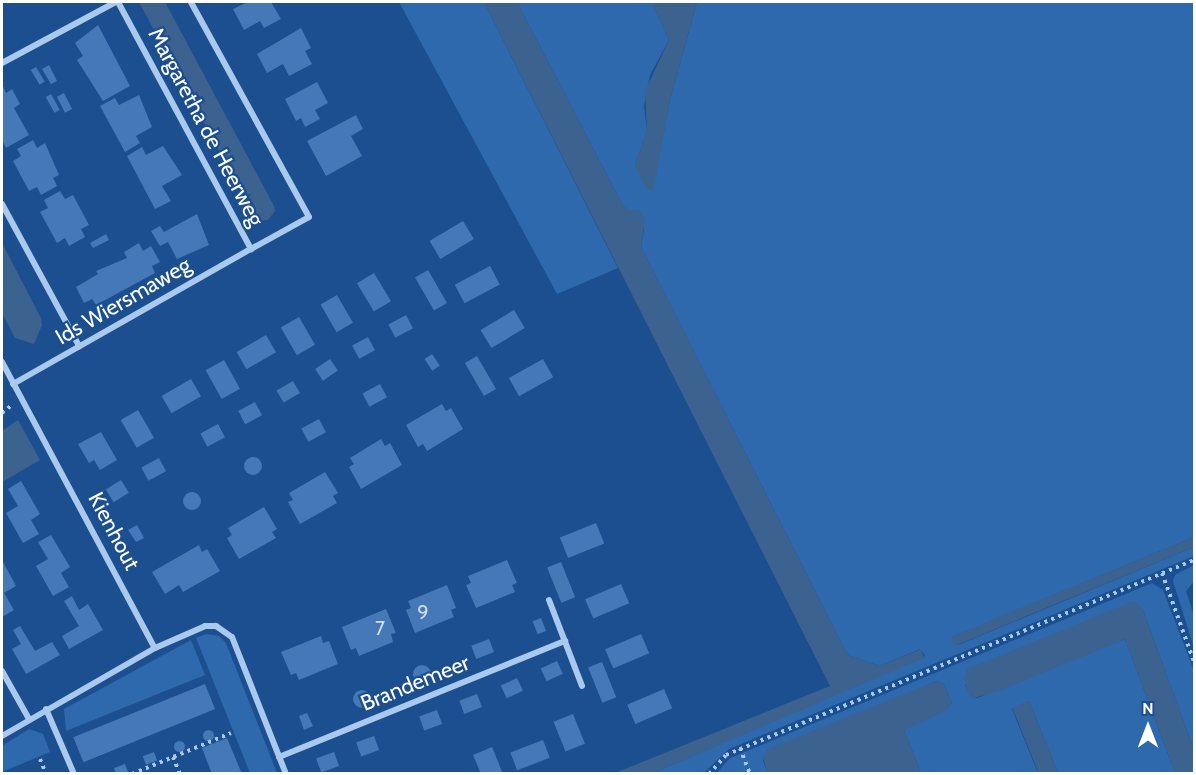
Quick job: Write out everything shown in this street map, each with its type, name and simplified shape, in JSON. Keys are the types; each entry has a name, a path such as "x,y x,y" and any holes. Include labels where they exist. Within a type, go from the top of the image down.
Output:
{"street":[{"path":"2,63 117,2"},
{"name":"Margaretha de Heerweg","path":"117,2 251,249 309,217 191,2"},
{"path":"2,204 79,346"},
{"name":"Ids Wiersmaweg","path":"13,384 251,249"},
{"name":"Kienhout","path":"2,362 155,648"},
{"path":"549,600 582,686"},
{"path":"2,736 155,648 205,626 226,630 286,774"},
{"name":"Brandemeer","path":"279,758 565,641"},
{"path":"2,671 29,719"},
{"path":"46,709 74,774"}],"path":[{"path":"709,774 726,754 1194,560"},
{"path":"1161,573 1194,662"},
{"path":"132,774 231,733"},
{"path":"740,748 750,774"},
{"path":"173,757 180,774"},
{"path":"40,759 46,774"}],"shaded area":[{"path":"139,2 165,2 274,206 275,211 268,220 257,221"},
{"path":"399,2 484,2 618,268 557,294"},
{"path":"484,2 517,2 622,204 630,210 639,210 645,219 641,247 845,650 850,656 880,666 921,649 924,658 653,773 615,773 830,686"},
{"path":"517,2 652,2 669,40 650,75 644,106 647,131 635,165 652,191 670,100 697,2 1194,2 1194,537 952,637 958,645 1194,547 1194,556 729,749 704,773 653,773 925,656 920,649 880,666 850,656 845,650 641,247 644,229 622,204"},
{"path":"652,2 697,2 670,100 653,192 645,186 635,165 647,131 645,91 669,40"},
{"path":"2,243 41,318 42,325 34,344 15,338 2,313"},
{"path":"18,420 40,460 2,482 2,431"},
{"path":"1194,537 1194,547 957,645 952,642 952,637"},
{"path":"1194,565 1194,581 1186,591 1194,616 1194,648 1173,581 1175,575"},
{"path":"1152,583 1163,590 1194,671 1194,750 1143,610 1134,602 965,685 971,696 977,698 1125,639 1175,773 1058,773 1029,701 1012,709 1038,773 921,773 904,730 952,703 944,684 936,681 763,760 767,773 716,774 730,758"},
{"path":"1134,601 1143,610 1194,750 1194,773 1175,773 1125,639 997,692 973,698 968,693 964,679 967,669"},
{"path":"206,634 219,636 226,643 277,773 250,773 196,638"},
{"path":"191,640 205,675 66,731 64,709"},
{"path":"936,681 944,684 952,703 948,710 904,730 921,773 767,773 763,756 768,749"},
{"path":"1029,701 1058,773 1039,774 1012,708"},
{"path":"29,729 43,734 50,752 2,772 2,746"}],"building":[{"path":"248,2 271,2 281,19 264,28 260,21 244,30 233,9"},
{"path":"98,25 130,86 103,101 77,60 83,56 75,43"},
{"path":"301,28 311,48 305,51 312,64 289,76 283,64 267,73 257,54"},
{"path":"49,65 57,81 51,84 42,69"},
{"path":"36,67 45,82 40,85 31,70"},
{"path":"317,82 328,103 315,110 320,119 305,127 301,118 296,121 285,99"},
{"path":"2,84 6,93 12,89 20,104 14,108 29,135 6,148 2,140"},
{"path":"64,93 72,109 65,113 57,97"},
{"path":"51,94 60,110 54,113 46,97"},
{"path":"139,95 152,127 136,136 140,143 125,152 100,106 115,98 119,105"},
{"path":"356,115 363,129 351,136 362,156 326,176 307,141"},
{"path":"33,140 37,148 45,143 59,175 53,178 57,186 41,195 37,187 29,191 13,161 21,156 17,149"},
{"path":"163,146 182,175 162,186 171,201 155,209 127,156 142,147 146,155"},
{"path":"60,191 65,199 73,195 89,225 81,229 85,237 69,246 65,238 57,243 40,212 48,208 44,200"},
{"path":"197,214 209,245 177,259 168,242 160,246 151,231 160,226 164,232"},
{"path":"463,221 474,239 440,259 430,241"},
{"path":"106,234 109,240 93,248 90,243"},
{"path":"139,243 143,251 151,246 160,262 152,266 155,273 96,305 92,299 84,303 76,287 98,274 96,271 127,258 124,252"},
{"path":"490,266 500,285 465,303 455,285"},
{"path":"428,270 447,303 434,310 415,278"},
{"path":"374,273 391,301 374,312 357,283"},
{"path":"337,295 353,323 337,332 321,304"},
{"path":"514,310 525,328 491,348 481,330"},
{"path":"406,315 413,328 395,338 388,324"},
{"path":"299,317 315,345 297,355 281,328"},
{"path":"266,335 276,352 247,369 237,352"},
{"path":"368,337 375,350 359,359 352,345"},
{"path":"432,354 440,366 432,371 425,359"},
{"path":"477,356 496,389 484,396 465,363"},
{"path":"330,359 338,371 323,381 315,369"},
{"path":"543,359 553,377 519,396 509,378"},
{"path":"224,360 240,389 222,399 206,370"},
{"path":"191,379 201,396 172,413 162,396"},
{"path":"293,381 300,393 284,403 277,390"},
{"path":"380,384 387,397 369,407 362,393"},
{"path":"255,402 262,415 245,424 238,411"},
{"path":"442,404 446,411 451,408 463,429 427,451 423,444 418,447 406,425"},
{"path":"138,410 154,438 137,448 121,420"},
{"path":"319,419 326,432 308,442 301,428"},
{"path":"218,424 225,437 207,447 200,433"},
{"path":"101,432 117,460 100,470 94,460 89,463 78,444"},
{"path":"381,439 385,446 390,443 402,465 361,489 349,467 354,464 350,458"},
{"path":"249,457 257,457 262,462 260,473 249,475 244,470 244,462"},
{"path":"159,458 166,471 148,481 141,467"},
{"path":"325,472 338,493 333,496 337,503 300,524 288,502 293,500 289,493"},
{"path":"121,480 129,493 114,502 106,490"},
{"path":"21,481 40,514 31,520 39,534 23,543 6,513 18,506 8,489"},
{"path":"188,492 196,492 201,497 199,508 188,510 183,505 183,497"},
{"path":"264,507 277,529 272,532 276,538 239,559 227,538 232,535 228,528"},
{"path":"596,523 604,543 568,558 560,538"},
{"path":"137,525 144,538 136,542 128,530"},
{"path":"51,535 70,567 61,573 69,587 53,596 36,566 48,559 38,542"},
{"path":"199,545 202,552 207,549 220,571 183,592 179,585 165,594 152,572"},
{"path":"2,560 16,586 4,593 14,610 2,617"},
{"path":"507,560 517,583 512,585 515,592 476,608 466,585 471,583 468,576"},
{"path":"561,562 575,597 561,603 547,568"},
{"path":"621,584 629,603 593,619 585,599"},
{"path":"447,585 456,608 451,610 454,617 415,633 406,610 411,608 408,601"},
{"path":"72,596 79,610 88,604 103,630 69,649 62,636 79,626 64,601"},
{"path":"386,609 396,633 391,634 393,642 359,656 356,648 351,650 342,627"},
{"path":"541,618 546,631 538,634 533,621"},
{"path":"20,626 35,651 52,642 60,655 26,674 12,649 21,644 13,630"},
{"path":"641,634 649,653 613,669 605,649"},
{"path":"321,636 323,643 329,641 338,664 299,680 296,673 291,675 281,652"},
{"path":"489,639 494,652 476,659 471,646"},
{"path":"557,661 563,674 547,681 541,669"},
{"path":"602,662 616,697 602,703 588,668"},
{"path":"418,665 426,665 431,670 429,681 418,683 413,678 413,670"},
{"path":"517,678 523,691 507,698 501,686"},
{"path":"205,684 215,709 83,762 73,737"},
{"path":"664,689 672,708 635,724 627,705"},
{"path":"358,690 366,690 371,695 369,706 358,708 353,703 353,695"},
{"path":"477,694 482,707 464,714 459,701"},
{"path":"437,710 442,724 424,731 419,716"},
{"path":"307,713 313,726 304,730 299,716"},
{"path":"573,714 585,744 566,752 554,722"},
{"path":"208,729 214,735 208,741 202,735"},
{"path":"374,736 379,750 361,757 356,742"},
{"path":"227,738 242,774 212,774 202,748"},
{"path":"179,740 185,746 179,752 173,746"},
{"path":"543,740 550,758 517,770 510,753"},
{"path":"492,747 503,774 481,774 473,755"},
{"path":"154,752 157,760 146,765 143,756"},
{"path":"334,752 339,766 321,773 316,758"},
{"path":"125,764 128,772 116,774 114,768"}]}
